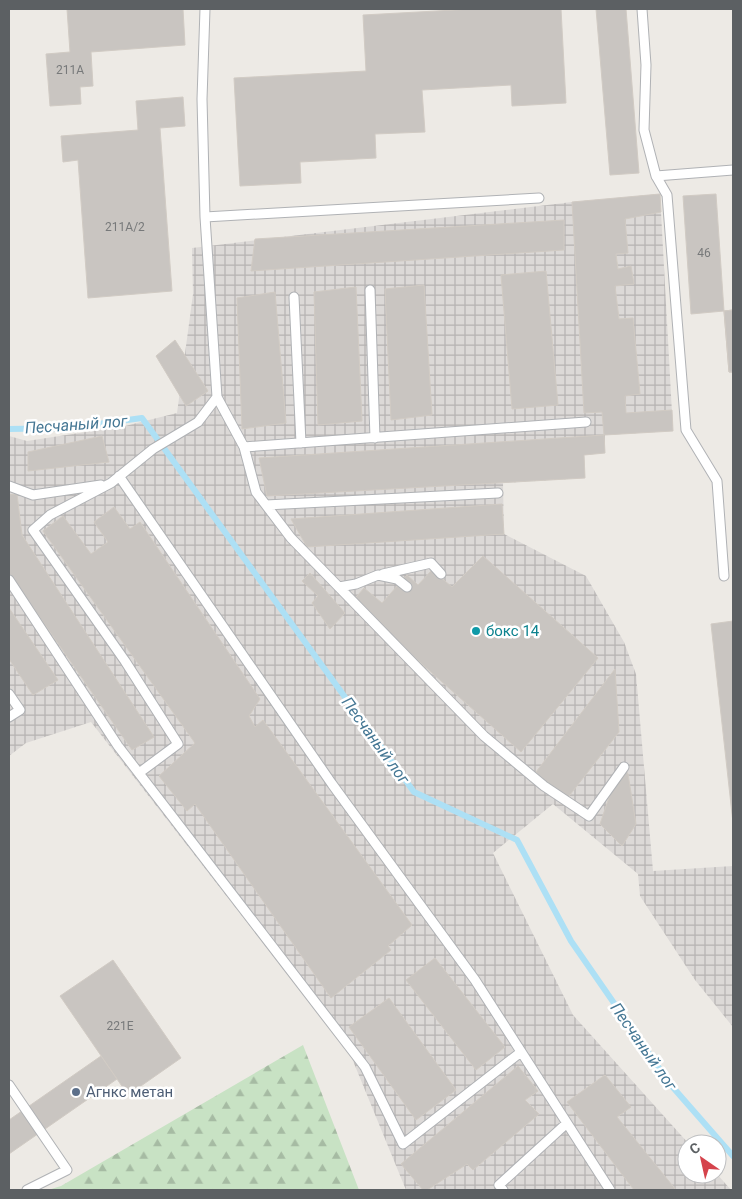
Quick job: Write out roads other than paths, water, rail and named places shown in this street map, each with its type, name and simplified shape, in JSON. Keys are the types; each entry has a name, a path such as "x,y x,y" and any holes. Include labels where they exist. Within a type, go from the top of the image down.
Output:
{"lane":[{"path":"205,9 202,100 205,217 217,397 244,447 256,492 291,538 484,736 544,786 588,816 624,767"},
{"path":"642,9 646,64 644,130 656,176 667,195 686,430 717,480 724,576"},
{"path":"656,176 733,170"},
{"path":"205,217 539,198"},
{"path":"370,290 375,438"},
{"path":"294,297 301,443"},
{"path":"139,773 178,744 125,661 33,530 50,515 111,483 154,449 198,422 217,397"},
{"path":"244,447 586,422"},
{"path":"119,476 332,784 475,980 610,1190"},
{"path":"9,486 34,495 111,483"},
{"path":"266,505 498,493"},
{"path":"339,587 356,584 378,575 431,563 441,574"},
{"path":"378,575 397,579 407,587"},
{"path":"9,580 118,746 364,1067 403,1144 521,1052"},
{"path":"9,694 20,710 9,717"},
{"path":"9,1085 67,1170 28,1190"},
{"path":"503,1190 499,1185 567,1123"}],"waterway":[{"name":"Песчаный лог","path":"9,429 69,428 142,418 414,792 517,840 571,941 670,1084 733,1156"}],"place":[{"name":"бокс 14","path":"476,631"},
{"name":"Агнкс метан","path":"76,1092"}]}
